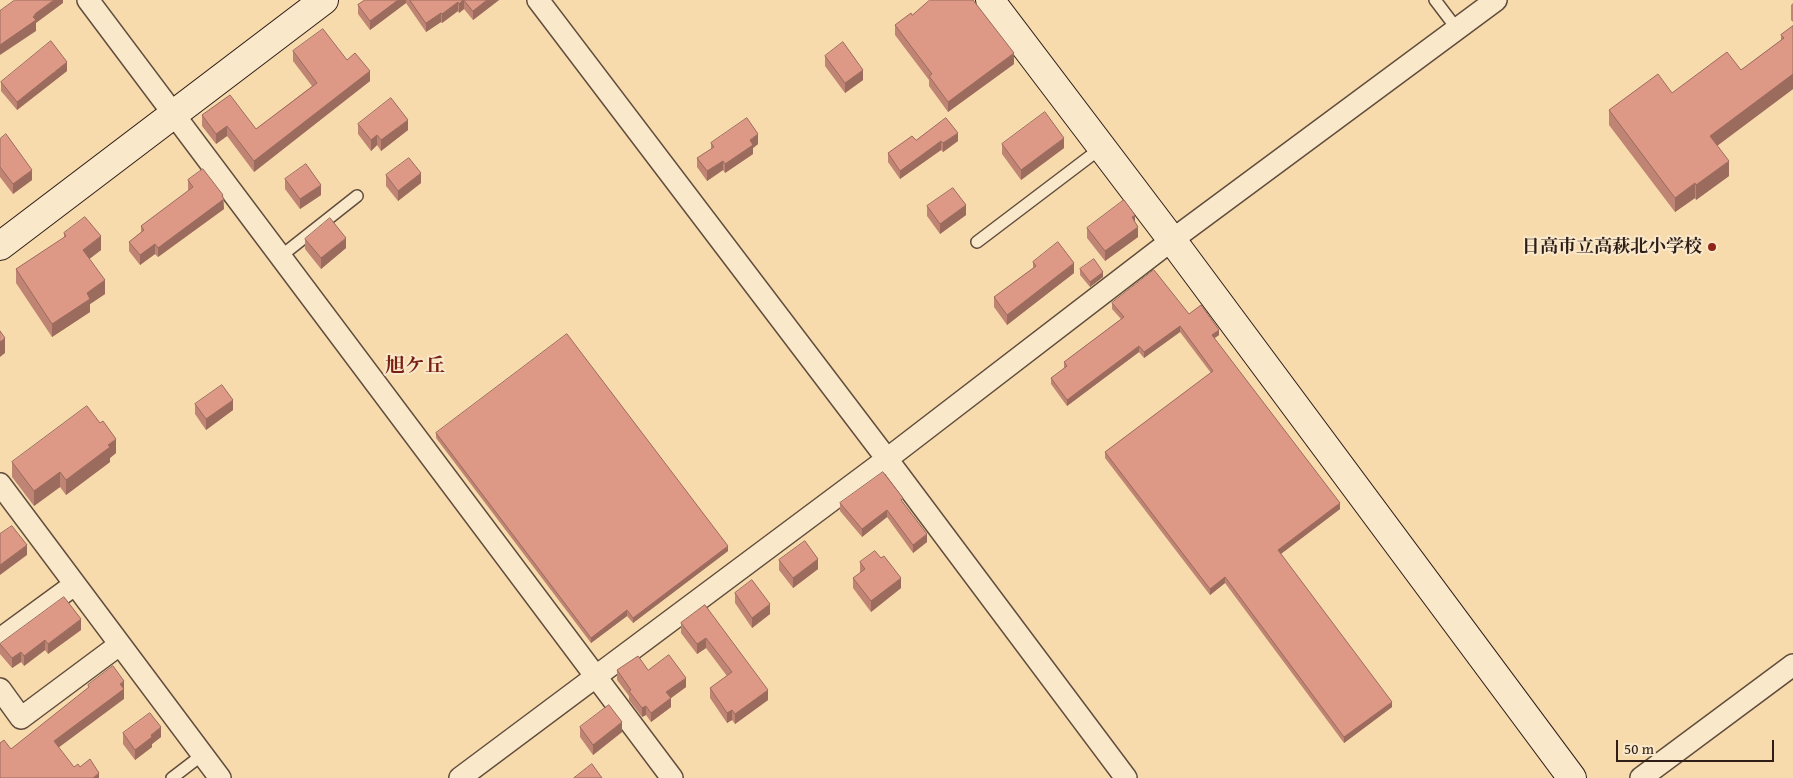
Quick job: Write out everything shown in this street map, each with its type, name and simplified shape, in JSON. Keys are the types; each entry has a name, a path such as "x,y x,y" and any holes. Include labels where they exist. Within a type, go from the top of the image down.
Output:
{"street":[{"path":"88,0 672,778"},
{"path":"0,246 324,0"},
{"path":"538,0 887,459 1126,778"},
{"path":"990,0 1172,240 1572,778"},
{"path":"460,778 887,459 1172,240 1496,0"},
{"path":"0,484 220,778"},
{"path":"0,639 74,585"},
{"path":"0,689 21,718 119,645"},
{"path":"1641,778 1793,665"}],"lane":[{"path":"1434,0 1457,29"},
{"path":"977,242 1101,148"},
{"path":"280,256 357,196"},
{"path":"172,778 202,755"}],"building":[{"path":"15,0 54,0 36,13 33,17 36,20 0,45 0,11"},
{"path":"365,0 398,0 370,21 358,5"},
{"path":"410,0 463,0 426,23"},
{"path":"464,0 487,0 473,11"},
{"path":"930,0 973,0 1014,53 948,102 929,76 932,74 895,25 911,13 912,15"},
{"path":"1793,26 1793,74 1710,136 1729,161 1675,198 1609,110 1658,74 1672,93 1727,52 1741,70 1784,38 1781,35"},
{"path":"323,29 347,60 355,53 370,71 254,161 227,126 216,134 202,115 230,95 256,129 317,83 293,51"},
{"path":"51,41 67,62 17,102 1,82"},
{"path":"843,42 863,70 845,83 825,56"},
{"path":"391,98 408,120 381,140 377,135 371,140 358,124"},
{"path":"1045,112 1064,138 1021,170 1002,144"},
{"path":"747,118 758,134 750,140 753,145 725,164 723,161 707,171 697,158 714,147 711,143"},
{"path":"946,118 958,133 943,143 941,141 900,171 888,153 912,136 916,140"},
{"path":"6,134 32,170 13,184 0,167 0,139"},
{"path":"409,158 421,173 398,191 386,175"},
{"path":"306,164 321,185 300,199 285,179"},
{"path":"203,169 224,199 158,248 155,244 140,255 129,242 144,230 141,226 193,187 188,180"},
{"path":"953,188 966,205 940,224 927,206"},
{"path":"1124,200 1135,215 1132,217 1138,227 1105,251 1087,228"},
{"path":"85,217 101,236 83,250 105,280 87,293 90,299 52,324 16,269 66,236 64,233"},
{"path":"330,218 346,238 321,258 305,239"},
{"path":"1058,242 1074,263 1007,315 994,297 1036,266 1033,262"},
{"path":"1094,259 1103,272 1090,282 1080,269"},
{"path":"1154,270 1189,314 1201,305 1219,330 1212,335 1340,503 1278,550 1392,702 1344,737 1225,577 1210,589 1105,452 1213,371 1180,326 1144,352 1139,346 1067,400 1051,378 1067,366 1064,362 1124,317 1112,303"},
{"path":"0,331 5,338 0,342"},
{"path":"567,334 728,546 633,618 627,610 591,638 436,433"},
{"path":"222,385 233,400 206,419 195,404"},
{"path":"87,406 100,423 103,421 116,439 108,445 110,447 66,480 60,472 34,491 12,462"},
{"path":"883,472 903,498 901,500 927,534 913,545 887,510 862,529 840,503"},
{"path":"12,526 27,545 0,565 0,534"},
{"path":"805,541 818,559 793,578 779,560"},
{"path":"875,551 881,558 884,556 901,578 871,601 853,578 865,569 860,562"},
{"path":"752,580 770,604 752,618 735,593"},
{"path":"64,597 81,619 48,644 45,640 24,656 21,652 12,658 0,644"},
{"path":"705,605 768,690 735,714 732,710 727,713 710,688 732,672 706,638 697,644 681,623"},
{"path":"669,655 686,678 666,692 671,698 651,713 646,706 642,708 629,691 631,690 617,670 638,656 648,670"},
{"path":"113,666 124,681 120,684 124,689 54,741 74,767 78,764 80,767 90,759 99,773 93,778 0,778 0,743 4,740 11,749"},
{"path":"609,705 622,722 593,745 580,727"},
{"path":"150,713 161,727 151,735 152,737 135,750 123,733"},
{"path":"592,764 602,778 574,778"}],"place":[{"name":"日高市立高萩北小学校","path":"1712,247"}],"district":[{"name":"旭ケ丘","path":"415,367"}]}
